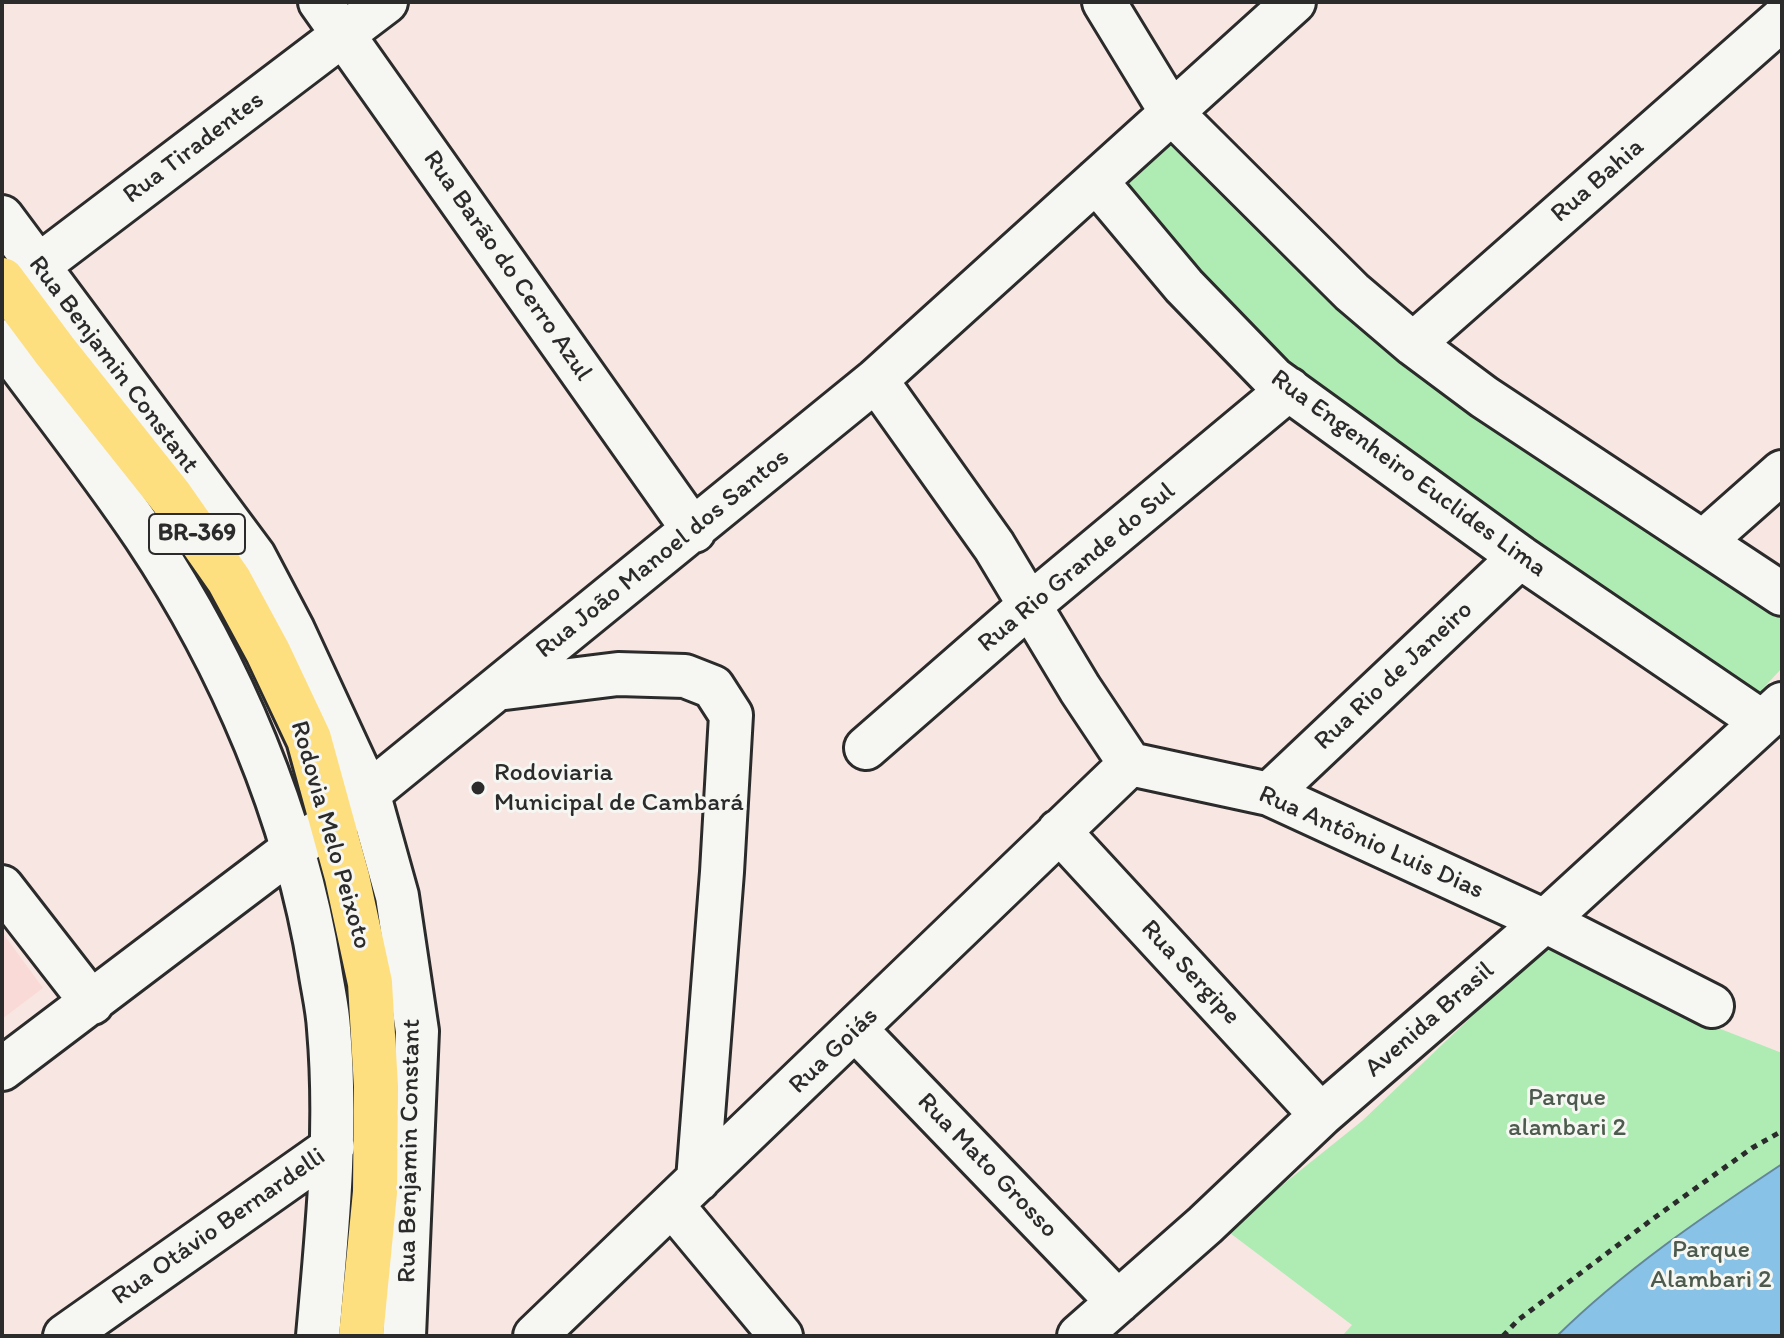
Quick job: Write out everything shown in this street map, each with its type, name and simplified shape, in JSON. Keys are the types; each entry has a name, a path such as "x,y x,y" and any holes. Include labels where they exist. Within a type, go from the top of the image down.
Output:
{"highway":[{"name":"Rodovia Melo Peixoto","path":"13,282 229,580 268,652 309,739 370,983 375,1072 375,1192 361,1336"}],"street":[{"name":"Rua Barão do Cerro Azul","path":"320,2 694,531"},
{"name":"Rua Tiradentes","path":"13,282 386,2"},
{"path":"1104,2 1171,112 1352,292 1413,344 1484,397 1782,594"},
{"name":"Rua João Manoel dos Santos","path":"2,1069 294,848 332,823 694,531 876,380 1294,2"},
{"name":"Rua Bahia","path":"1413,344 1782,19"},
{"name":"Rua Engenheiro Euclides Lima","path":"1096,181 1184,286 1274,379 1520,557 1772,712"},
{"name":"Rua Benjamin Constant","path":"2,217 13,282 254,556 293,630 368,792 397,896 417,1031 404,1336"},
{"path":"2,341 146,536 221,664 262,759 294,848 310,907 329,1027 333,1147 318,1336"},
{"path":"876,380 994,546 1080,689 1130,764"},
{"name":"Rua Rio Grande do Sul","path":"866,748 1031,604 1289,389"},
{"path":"1704,541 1782,472"},
{"name":"Rua Rio de Janeiro","path":"1269,794 1520,557"},
{"path":"497,689 618,674 685,676 713,687 731,715 722,872 685,1193 781,1336"},
{"name":"Avenida Brasil","path":"1079,1336 1205,1225 1321,1115 1545,921 1772,712"},
{"name":"Rua Antônio Luis Dias","path":"1130,764 1269,794 1545,921 1712,1006"},
{"name":"Rua Goiás","path":"535,1336 1130,764"},
{"name":"Rua Sergipe","path":"1059,831 1321,1115"},
{"path":"2,887 92,1003"},
{"name":"Rua Mato Grosso","path":"856,1030 1118,1302"},
{"name":"Rua Otávio Bernardelli","path":"65,1336 333,1147"}],"path":[{"path":"1503,1336 1518,1320 1654,1218 1752,1148 1782,1131"}],"shaded area":[{"path":"2,932 43,988 2,1019"}],"green space":[{"path":"1178,130 1367,321 1461,407 1782,602 1782,668 1755,697 1278,374 1105,182"},
{"name":"Parque alambari 2","path":"1554,938 1713,1026 1782,1053 1782,1336 1342,1336 1352,1325 1226,1230 1362,1121"}],"water":[{"name":"Parque Alambari 2","path":"1782,1164 1782,1336 1557,1336 1637,1266"}],"place":[{"name":"Rodoviaria Municipal de Cambará","path":"478,788"}]}
